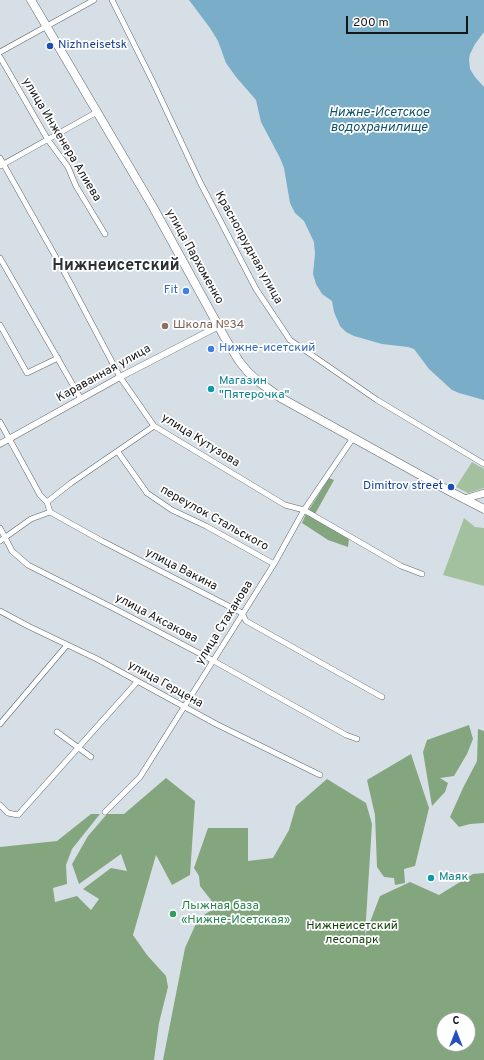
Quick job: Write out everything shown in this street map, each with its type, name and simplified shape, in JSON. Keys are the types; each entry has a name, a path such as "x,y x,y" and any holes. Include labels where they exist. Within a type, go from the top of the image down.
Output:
{"main road":[{"name":"улица Пархоменко","path":"31,0 153,207 239,361 259,382 281,398 464,499 484,508"},
{"path":"464,499 484,493"}],"street":[{"path":"0,52 94,0"},
{"name":"Краснопрудная улица","path":"112,0 207,196 256,289 290,340 377,400 484,464"},
{"name":"улица Инженера Алиева","path":"0,57 48,140 68,167 76,186 105,234"},
{"path":"2,165 97,112"},
{"name":"улица Кутузова","path":"0,158 2,165 67,277 120,377 154,426 285,505 304,510 401,566 422,574"},
{"path":"0,258 81,399"},
{"path":"0,325 28,373 58,358"},
{"name":"Караванная улица","path":"0,444 120,377 219,326"},
{"path":"0,422 12,447 40,495 47,502 50,512 31,519 0,541"},
{"path":"47,502 71,483 154,426"},
{"name":"улица Стаханова","path":"105,812 140,777 212,660 274,564 304,510 352,438"},
{"name":"переулок Стальского","path":"118,452 147,493 172,510 206,526 274,564"},
{"name":"улица Вакина","path":"50,512 102,541 242,613 246,621 382,697"},
{"name":"улица Аксакова","path":"0,528 12,551 28,565 212,660 357,739"},
{"name":"улица Герцена","path":"0,612 97,660 183,707 320,775"},
{"path":"0,724 67,645"},
{"path":"0,805 8,813 18,815 137,682"},
{"path":"57,732 91,757"}],"green space":[{"path":"472,462 484,469 484,488 468,493 456,487"},
{"path":"329,478 334,480 315,514 349,538 348,547 328,540 302,523"},
{"path":"464,518 475,527 484,528 484,586 443,575"},
{"path":"469,725 473,739 467,754 454,776 440,778 448,783 445,792 432,806 423,752 427,740"},
{"path":"478,729 484,731 484,823 470,824 459,827 450,817 477,761"},
{"path":"411,754 429,808 415,866 404,869 405,883 395,885 394,878 384,877 377,867 375,815 367,780"},
{"path":"166,778 195,801 190,875 172,885 156,855 133,935 147,955 166,976 168,987 159,1023 154,1060 0,1060 0,847 57,841 91,814 100,814 72,849 66,865 67,884 53,888 55,902 77,896 91,910 99,899 83,889 111,868 127,871 121,854 79,884 72,864 88,836 107,814 124,814"},
{"name":"Нижнеисетский лесопарк","path":"327,779 366,803 372,824 365,935 380,896 410,882 439,895 473,874 484,873 484,1060 163,1060 185,948 198,919 213,909 211,900 200,886 199,876 194,868 208,828 248,828 248,861 273,858 289,830 296,806"}],"water":[{"name":"Нижне-Исетское водохранилище","path":"189,0 484,0 484,32 475,44 469,59 470,69 484,87 484,400 452,390 429,369 414,349 382,344 354,336 346,332 340,326 334,312 332,301 322,294 316,284 313,274 315,254 314,242 304,221 295,213 290,203 284,168 261,122 256,100 226,63 218,41"}],"place":[{"name":"Nizhneisetsk","path":"50,46"},
{"name":"Fit","path":"186,291"},
{"name":"Школа №34","path":"165,326"},
{"name":"Нижне-исетский","path":"211,349"},
{"name":"Магазин \"Пятерочка\"","path":"211,389"},
{"name":"Dimitrov street","path":"451,487"},
{"name":"Маяк","path":"431,878"},
{"name":"Лыжная база «Нижне-Исетская»","path":"173,914"}],"district":[{"name":"Нижнеисетский","path":"116,267"}]}
